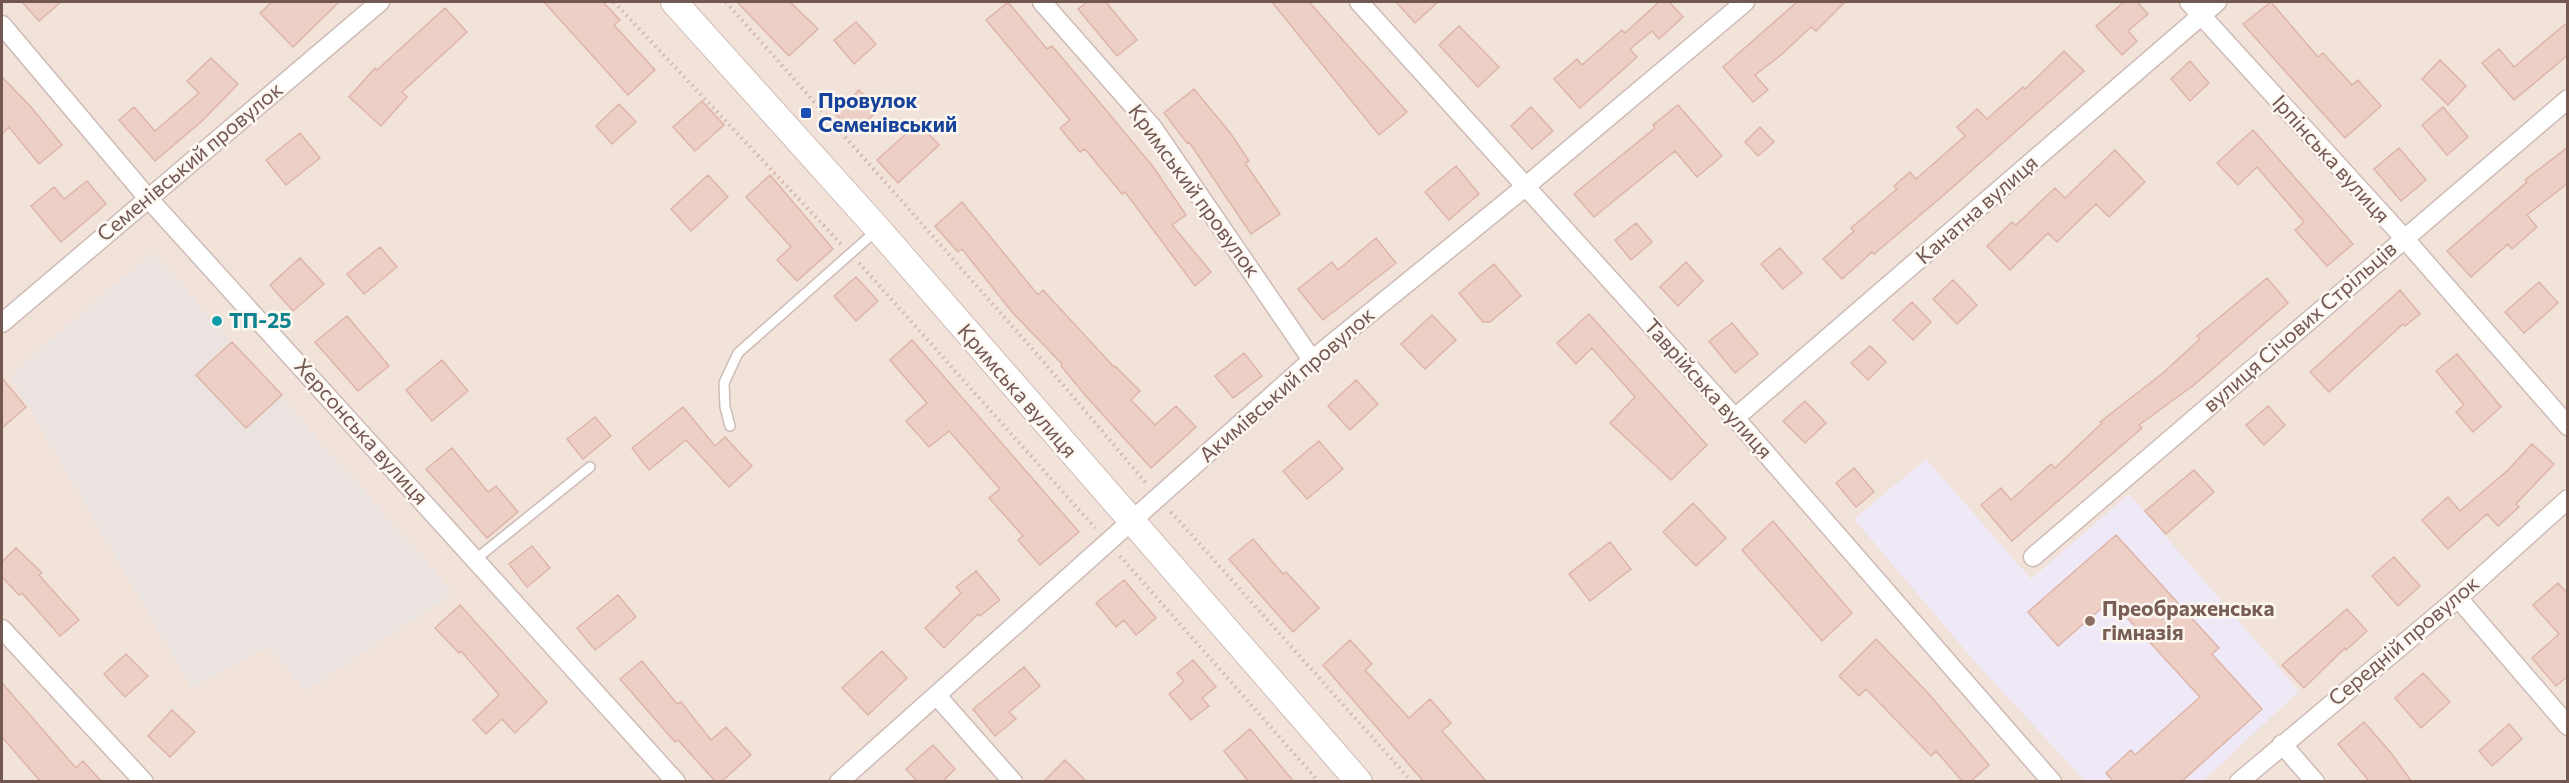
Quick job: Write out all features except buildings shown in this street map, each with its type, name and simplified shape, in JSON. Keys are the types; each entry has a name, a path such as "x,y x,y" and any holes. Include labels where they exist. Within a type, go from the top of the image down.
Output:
{"street":[{"name":"Семенівський провулок","path":"2,323 147,197 380,2"},
{"name":"Кримська вулиця","path":"674,2 878,229 1130,522 1359,782"},
{"name":"Кримський провулок","path":"1042,2 1153,128 1312,360"},
{"name":"Таврійська вулиця","path":"1359,2 1735,417 2052,782"},
{"name":"Акимівський провулок","path":"839,782 1312,360 1526,187 1725,8 1745,2"},
{"name":"Ірпінська вулиця","path":"2189,2 2404,238 2568,426"},
{"name":"Канатна вулиця","path":"1735,417 2217,2"},
{"name":"Херсонська вулиця","path":"2,25 147,197 676,782"},
{"name":"вулиця Січових Стрільців","path":"2033,557 2568,99"},
{"name":"Середній провулок","path":"2239,782 2458,597 2568,498"},
{"path":"2458,597 2568,726"},
{"path":"2,629 144,782"},
{"path":"937,696 1013,782"},
{"path":"2282,744 2316,782"}],"lane":[{"path":"730,426 725,407 724,383 738,353 878,229"},
{"path":"476,559 590,467"}],"path":[{"path":"614,2 850,253 1318,782"},
{"path":"726,2 1042,360 1158,498 1236,582 1412,782"}],"shaded area":[{"path":"2,2 2567,2 2567,781 2,781"},
{"path":"153,252 454,593 306,691 268,646 192,688 10,375"},
{"name":"Преображенська гімназія","path":"1926,459 2031,579 2129,494 2299,691 2203,781 2085,781 1977,664 1854,519"}],"place":[{"name":"Провулок Семенівський","path":"806,113"},
{"name":"ТП-25","path":"217,321"},
{"name":"Преображенська гімназія","path":"2090,621"}]}
